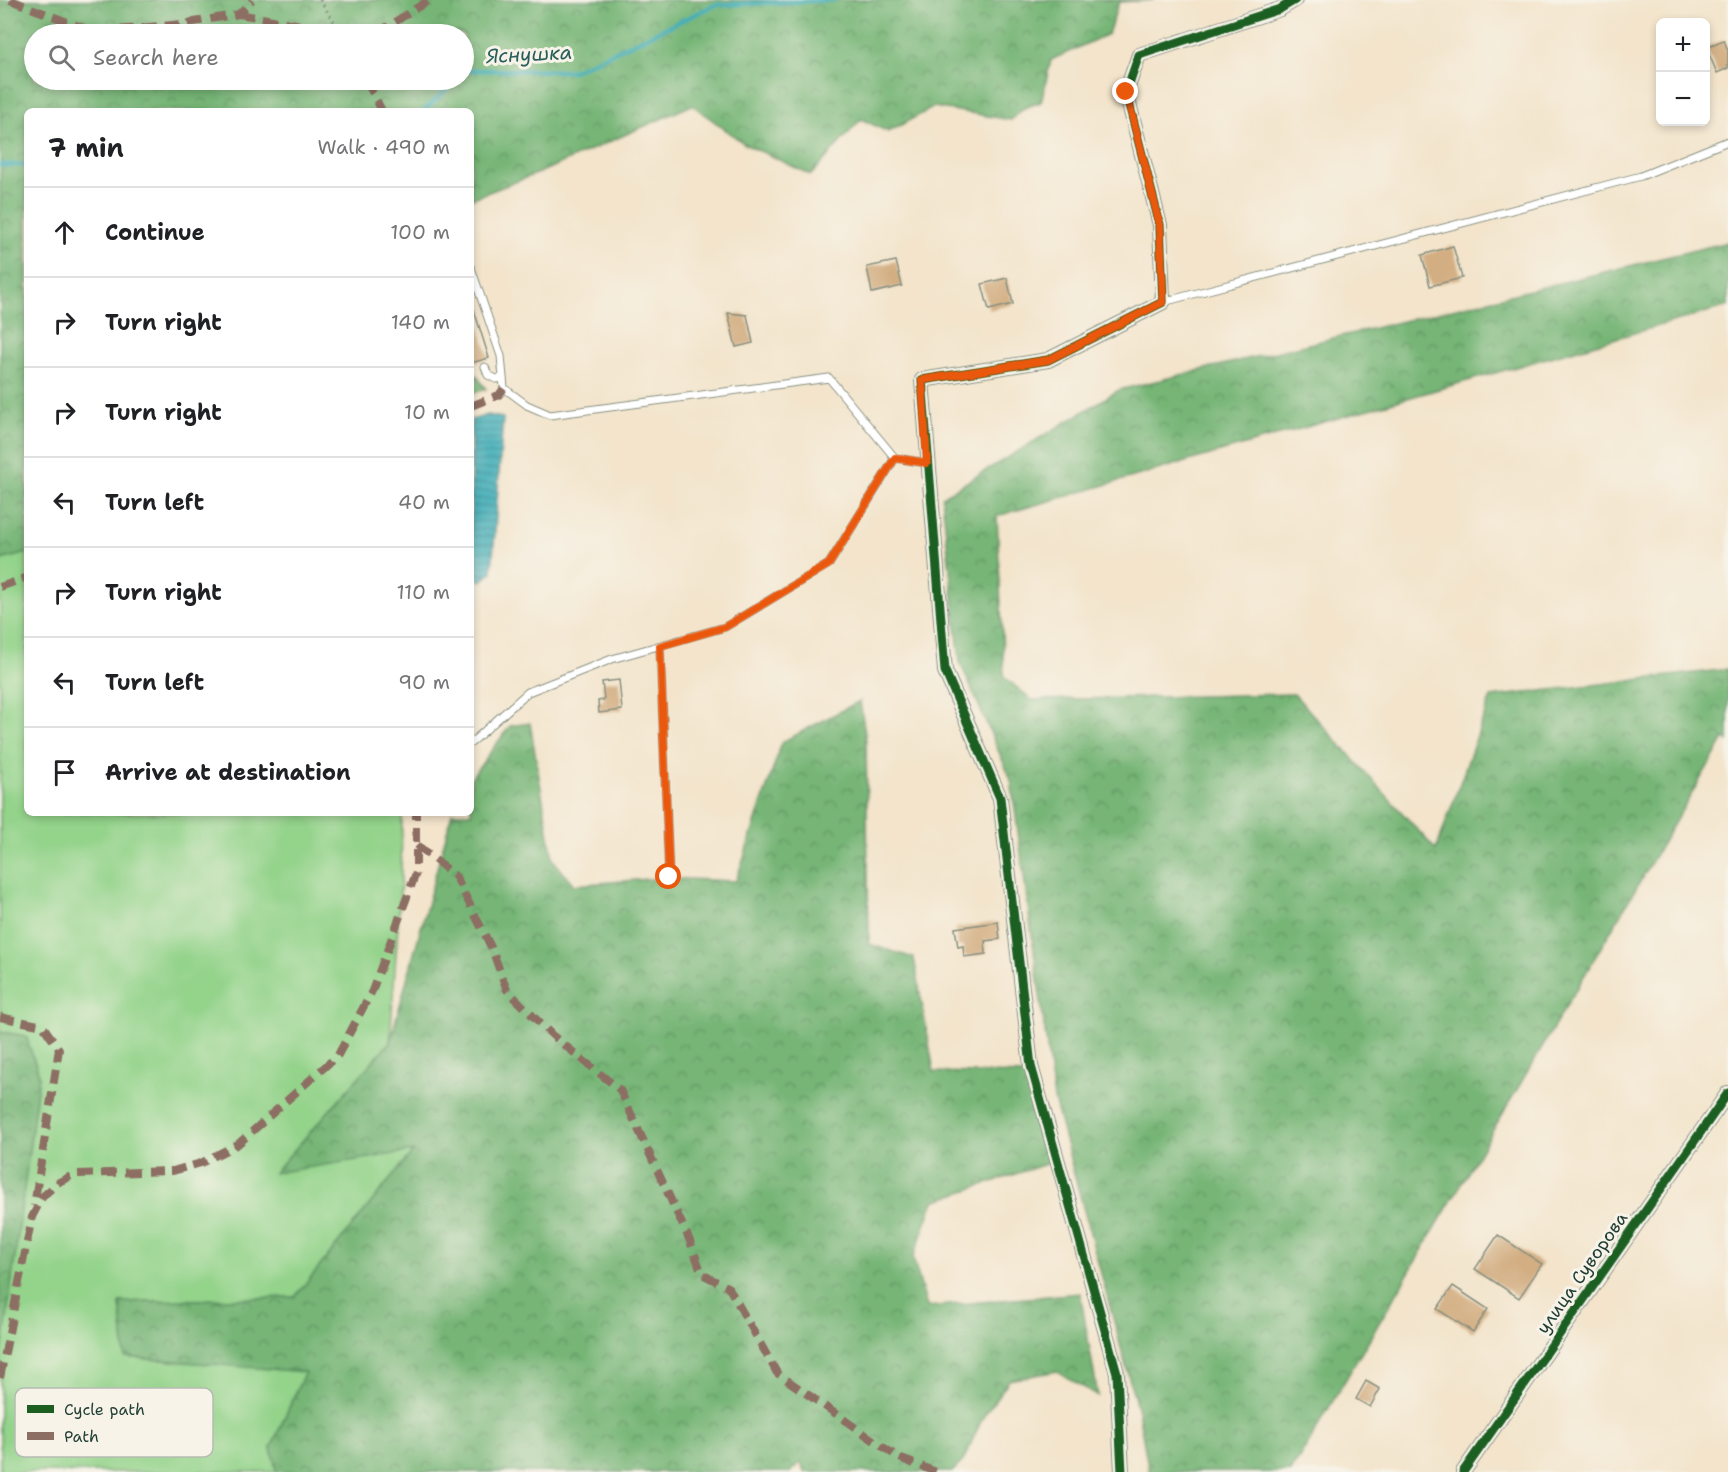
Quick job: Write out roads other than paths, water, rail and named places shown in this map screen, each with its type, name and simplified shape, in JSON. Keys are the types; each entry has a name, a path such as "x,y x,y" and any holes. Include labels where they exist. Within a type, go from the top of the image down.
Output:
{"street":[{"path":"1122,1472 1117,1373 1031,1066 1000,798 945,671 922,380 1048,360 1163,302 1160,225 1126,92 1139,55 1280,9 1295,0"},
{"name":"улица Суворова","path":"1463,1472 1728,1093"}],"lane":[{"path":"1163,302 1641,176 1728,141"},
{"path":"474,277 501,356 504,388 527,405 550,415 829,378 895,458 927,463"},
{"path":"485,367 488,375 496,379 503,378"},
{"path":"474,740 528,692 612,659 725,627 829,564 895,458"},
{"path":"660,646 669,877"}],"water":[{"path":"488,415 503,418 492,572 481,581 474,577 474,419"}],"waterway":[{"name":"Яснушка","path":"474,70 573,71 715,5 834,0"},
{"name":"Яснушка","path":"427,108 446,90"},
{"name":"Яснушка","path":"0,165 24,165"}]}
